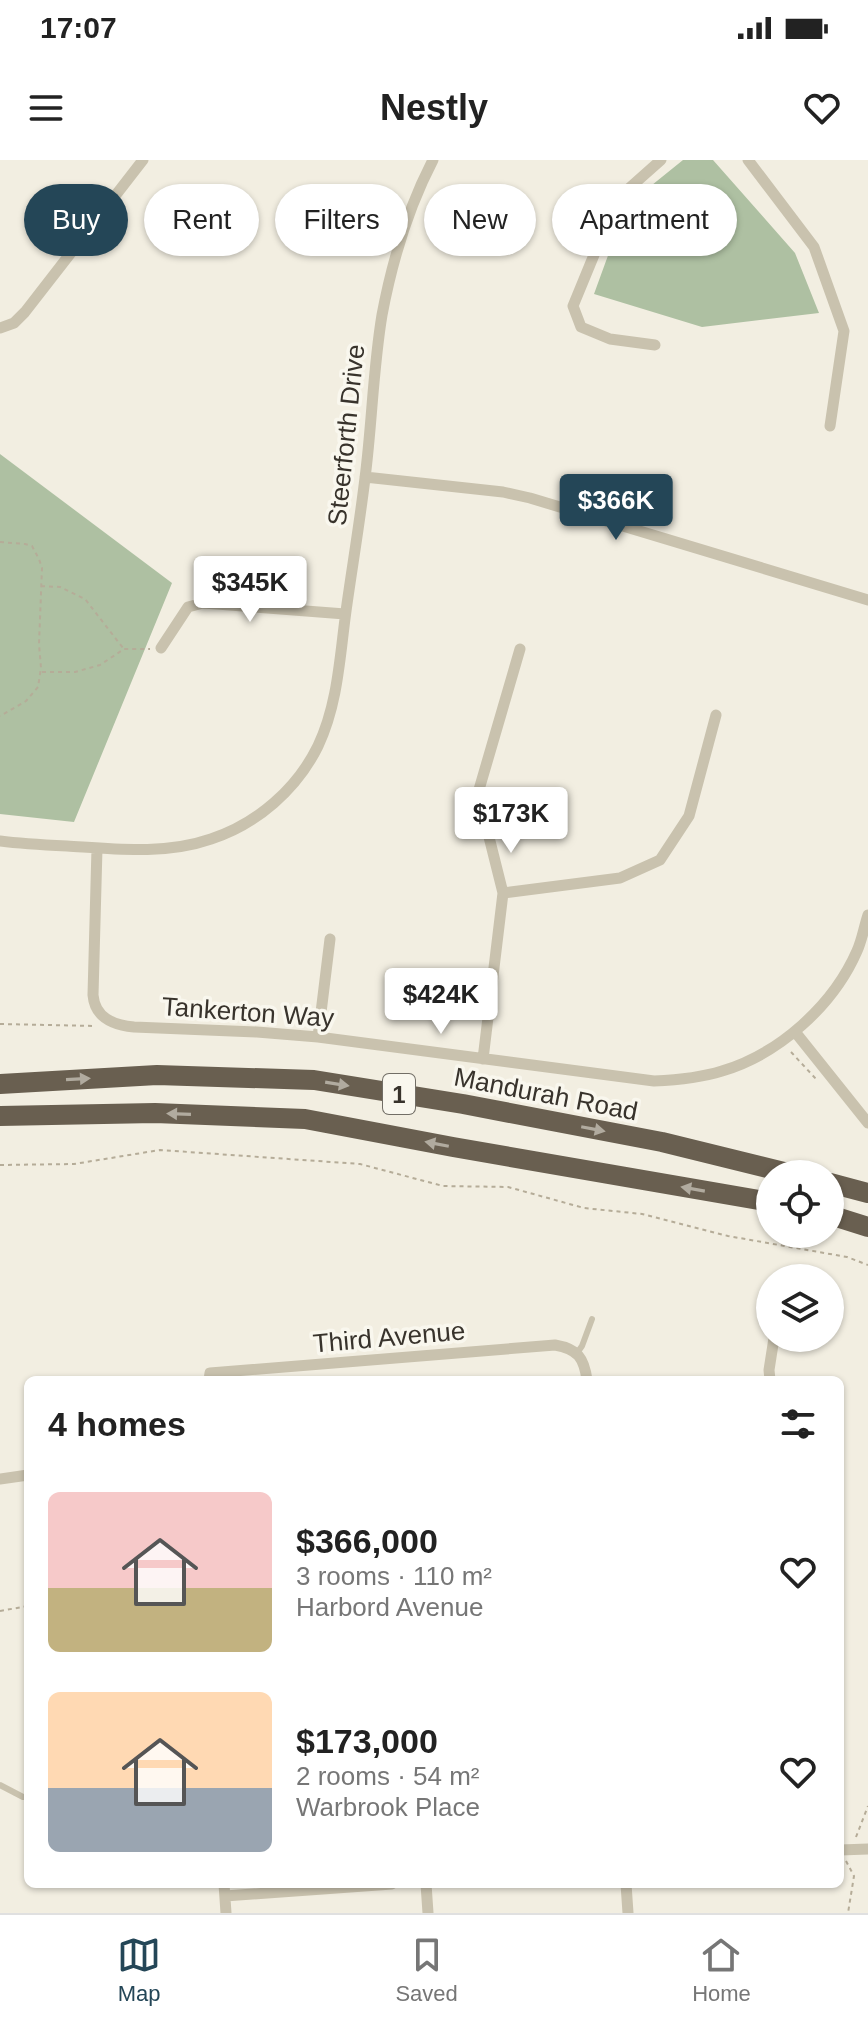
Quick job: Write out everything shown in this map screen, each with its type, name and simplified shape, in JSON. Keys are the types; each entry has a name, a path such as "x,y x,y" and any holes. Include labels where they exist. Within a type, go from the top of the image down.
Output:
{"highway":[{"name":"Mandurah Road","path":"0,1084 157,1075 314,1080 463,1104 662,1142 756,1165"},
{"name":"1","path":"0,1116 155,1113 305,1119 756,1200"},
{"path":"844,1187 868,1193"},
{"path":"844,1219 868,1227"}],"street":[{"path":"0,328 14,323 25,312 143,160"},
{"name":"Steerforth Drive","path":"0,841 97,848 173,848 211,839 249,821 295,783 318,746 334,701 365,477 382,314 404,230 433,160"},
{"path":"655,345 610,339 581,327 573,306 617,199 661,160"},
{"path":"748,160 814,247 844,331 830,426"},
{"path":"365,477 503,492 530,498 868,600"},
{"path":"161,648 188,607 203,603 345,614"},
{"path":"483,1059 503,893 478,793 520,649"},
{"path":"503,893 620,878 660,860 689,816 716,715"},
{"name":"Tankerton Way","path":"97,848 93,995 94,1005 108,1022 119,1026 237,1030 318,1037 654,1081 689,1079 737,1066 796,1033 837,986 857,950 868,915"},
{"path":"318,1037 330,939"},
{"path":"796,1033 868,1123"},
{"name":"Third Avenue","path":"210,1376 210,1373 555,1345 577,1353"},
{"path":"770,1376 772,1352"},
{"path":"577,1353 586,1376"},
{"path":"0,1479 24,1476"},
{"path":"844,1850 868,1849"},
{"path":"226,1913 224,1890 280,1888"},
{"path":"426,1888 428,1913"},
{"path":"626,1888 628,1913"}],"lane":[{"path":"577,1353 592,1319"},
{"path":"0,1785 24,1797"}],"path":[{"path":"0,542 32,546 42,568 41,672 38,687 34,694 0,716"},
{"path":"41,586 60,587 85,599 124,649"},
{"path":"41,672 75,672 100,665 124,649 161,648"},
{"path":"0,1165 74,1164 160,1150 360,1164 443,1186 508,1187 584,1208 642,1214 728,1236 847,1257 868,1265"},
{"path":"0,1611 24,1607"},
{"path":"844,1843 858,1835 868,1806"},
{"path":"844,1857 854,1876 848,1913"}],"green space":[{"path":"683,160 713,160 734,184 653,184"},
{"path":"737,187 795,253 819,313 702,327 594,294 608,256 737,256"},
{"path":"0,454 172,583 74,822 0,814"}]}
